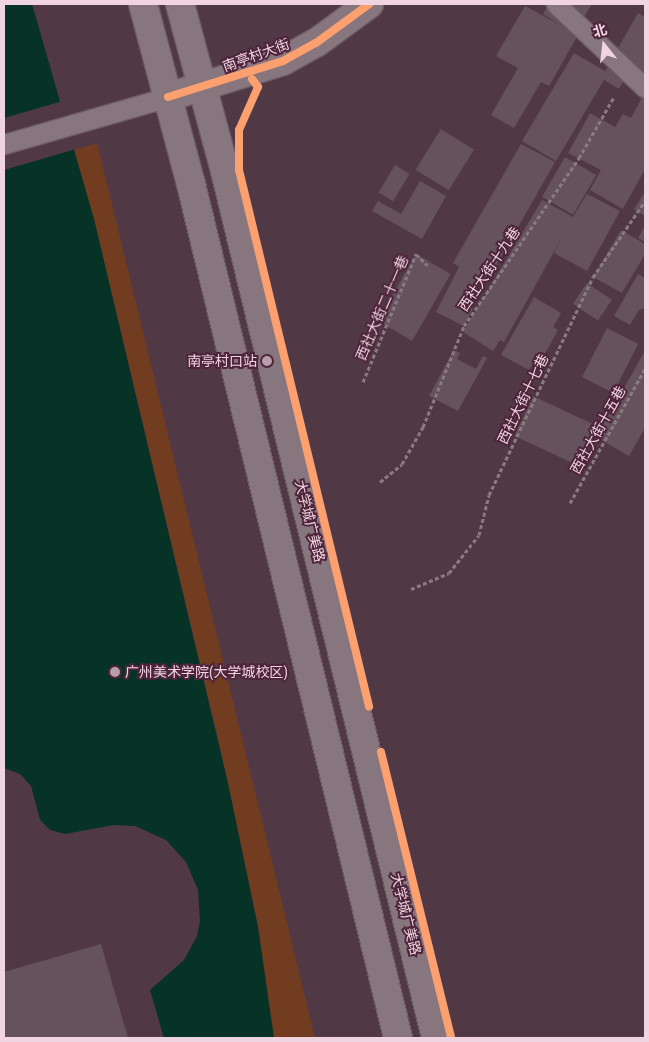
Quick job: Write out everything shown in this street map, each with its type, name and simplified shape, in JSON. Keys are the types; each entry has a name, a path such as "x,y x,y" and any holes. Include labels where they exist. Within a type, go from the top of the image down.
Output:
{"main road":[{"path":"143,4 168,97 398,1038"},
{"name":"大学城广美路","path":"180,4 203,87 436,1038"},
{"name":"南亭村大街","path":"168,97 283,61 316,43 369,4"}],"lane":[{"path":"556,4 645,88"},
{"path":"4,144 168,97"}],"shaded area":[{"name":"广州美术学院(大学城校区)","path":"4,4 32,4 94,219 228,783 258,927 274,1038 164,1038 150,990 184,960 197,936 200,921 198,890 186,862 166,840 135,826 114,825 65,834 50,830 40,820 31,786 20,774 4,768"},
{"path":"97,143 315,1038 274,1038 258,926 219,743 94,219 74,150"}],"pier":[{"path":"63,101 76,149 4,170 4,118"}],"building":[{"path":"549,4 592,4 574,33 578,35 549,86 541,82 514,128 491,115 518,68 496,56 525,6 564,27 543,14"},
{"path":"638,13 645,17 645,85 627,75 619,89 604,80 556,161 522,141 574,53 605,71"},
{"path":"645,92 645,169 623,209 590,190 601,170 568,153 590,113 615,127 623,114 631,118"},
{"path":"441,129 474,150 449,190 416,170"},
{"path":"521,144 555,162 487,282 478,277 464,304 473,309 464,326 436,312 459,267 453,263"},
{"path":"565,157 596,175 573,215 542,197"},
{"path":"395,165 410,174 393,201 379,192"},
{"path":"420,181 446,196 422,239 372,211 378,201 401,214"},
{"path":"645,192 645,216 634,209"},
{"path":"587,194 620,211 587,271 554,253 565,232 504,342 500,340 493,351 463,332 542,200 573,217"},
{"path":"645,226 645,242 638,238"},
{"path":"621,230 645,244 645,254 622,293 593,277"},
{"path":"416,254 451,274 412,341 378,321"},
{"path":"638,274 645,278 645,308 639,310 630,325 614,316"},
{"path":"587,283 612,300 598,321 573,304"},
{"path":"534,297 561,313 553,327 558,330 543,357 538,354 529,370 501,355"},
{"path":"607,328 638,344 613,393 582,377"},
{"path":"454,350 460,353 457,359 476,369 483,356 487,358 458,411 429,396"},
{"path":"645,351 645,428 629,456 596,437"},
{"path":"533,396 596,425 577,465 514,436"},
{"path":"101,944 128,1038 4,1038 4,972"}],"cycle path":[{"path":"168,97 283,61 316,43 369,4"},
{"path":"252,79 258,87 239,130 239,170 369,706"},
{"path":"381,752 451,1038"}],"place":[{"name":"南亭村口站","path":"267,361"},
{"name":"广州美术学院(大学城校区)","path":"115,672"}]}
